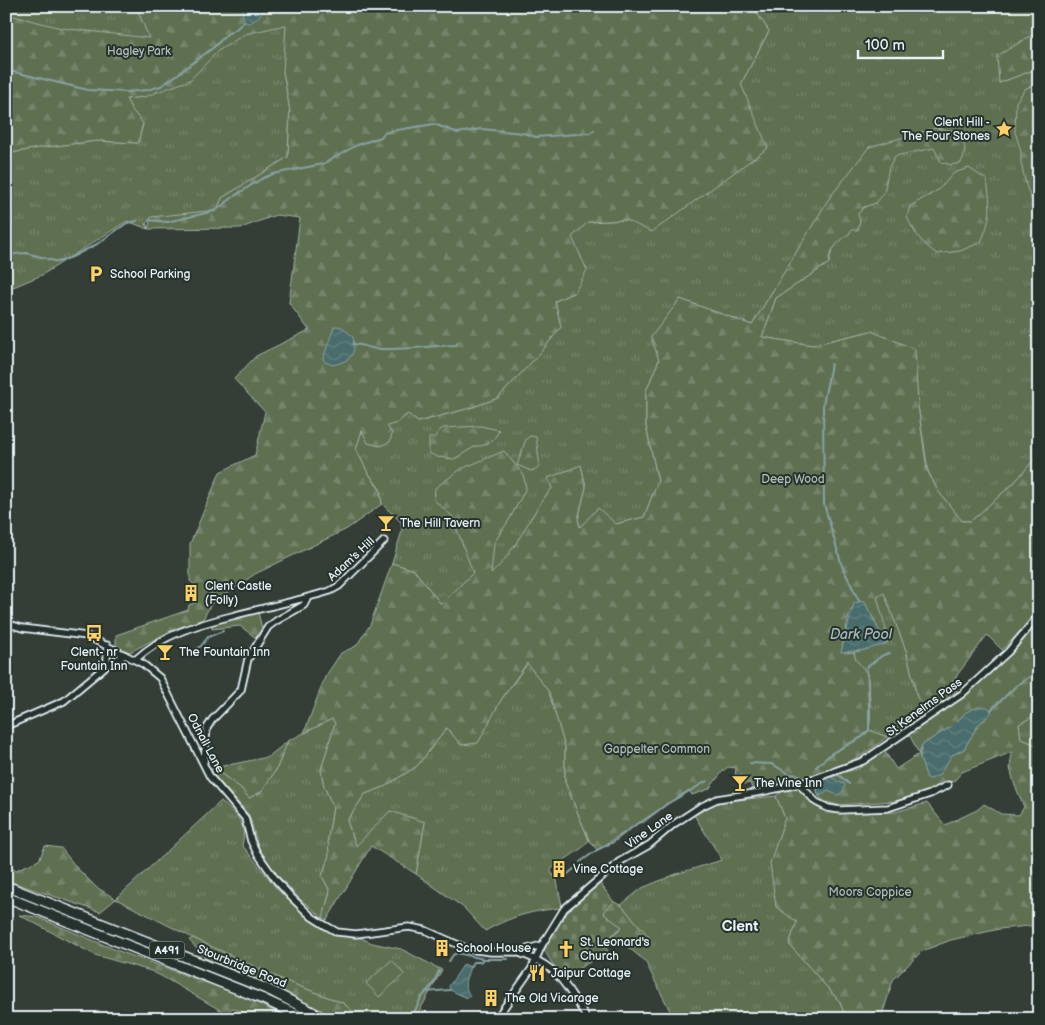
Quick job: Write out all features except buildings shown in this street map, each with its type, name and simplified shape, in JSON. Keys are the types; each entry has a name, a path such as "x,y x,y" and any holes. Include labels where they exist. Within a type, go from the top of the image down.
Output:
{"highway":[{"name":"Stourbridge Road","path":"6,886 269,990 326,1019"},
{"name":"Stourbridge Road","path":"6,896 263,999 306,1019"}],"street":[{"name":"Adam's Hill","path":"135,660 148,648 192,626 330,591 339,586 384,541"},
{"path":"204,762 207,728 212,720 241,690 248,659 268,628 304,605 308,598"},
{"path":"288,602 292,612"},
{"name":"St Kenelms Pass","path":"799,784 863,761 941,709 962,694 1008,652 1039,615"},
{"name":"Odnall Lane","path":"6,623 22,628 87,636 151,669 160,678 210,777 245,818 251,841 257,853 276,880 312,917 323,924 337,932 356,934 409,927 424,930 468,949 491,952 516,952 542,945"},
{"path":"107,645 107,665"},
{"path":"6,726 64,701 107,665 125,655"},
{"path":"799,784 816,802 828,808 840,810 888,808 930,794 948,785"},
{"name":"Vine Lane","path":"496,1019 532,968 542,945 564,909 619,862 648,845 674,824 700,807 717,799 799,784"},
{"name":"Odnall Lane","path":"516,952 548,966 563,979 586,1019"}],"green space":[{"name":"Hagley Park","path":"6,6 345,6 283,71 290,111 288,157 222,198 217,210 153,218 146,223 148,229 127,221 42,275 6,290 6,154 97,141 138,143 143,124 126,99 142,97 6,74"},
{"name":"Hagley Park","path":"136,6 752,6 769,31 741,84 768,148 652,232 626,220 588,222 572,237 587,270 575,292 555,301 561,327 541,352 498,398 470,408 418,422 408,414 397,423 387,426 392,433 390,442 380,446 368,443 362,431 356,449 367,471 380,490 382,504 347,529 255,574 211,604 203,619 175,629 130,652 116,647 116,635 188,610 189,605 196,602 198,588 190,581 190,544 220,472 255,455 265,412 234,379 256,356 309,330 289,303 300,218 276,215 241,228 148,229 151,217 217,210 222,198 288,157 290,111 283,71 286,25 245,34 218,51 190,80 144,97 126,99 143,123 138,143 97,141 6,154 6,14 61,28 149,38"},
{"path":"752,6 1039,6 1039,31 1018,43 999,83 1039,68 1039,82 1025,89 1033,206 1039,220 1039,457 1033,461 1014,483 971,521 962,521 938,491 928,471 918,406 871,331 812,345 762,337 776,298 829,263 833,249 850,233 828,201 752,325 680,299 646,391 646,426 658,481 644,517 616,524 580,527 578,519 586,487 581,466 548,478 552,488 503,564 490,576 441,604 414,570 392,563 402,531 401,522 382,504 380,489 367,471 356,449 362,430 397,423 408,414 418,422 470,408 498,398 541,352 561,327 555,301 575,292 572,236 588,222 626,220 741,84 769,31"},
{"path":"1039,31 1039,68 999,83 997,56"},
{"path":"1039,82 1039,220 1026,185 1021,163 1021,151 1015,132 1016,102 1025,89"},
{"name":"Deep Wood","path":"936,128 954,131 961,139 965,149 961,163 951,165 941,162 934,148 895,156 889,167 884,193 876,203 864,207 858,214 860,221 858,230 851,230 836,245 831,253 829,263 776,298 762,337 812,345 871,331 915,349 918,406 927,470 938,491 962,521 971,521 1014,483 1033,461 1039,457 1039,608 1029,622 1002,650 987,635 952,682 958,692 927,711 917,697 907,653 884,593 877,597 889,640 886,644 864,601 850,611 843,642 845,653 854,652 856,659 867,675 870,702 869,730 887,737 848,763 798,780 753,791 750,783 744,784 742,775 735,776 736,768 728,767 709,789 692,795 689,790 597,850 589,840 565,782 565,747 549,692 527,663 501,700 478,743 461,745 447,728 417,766 384,787 365,794 347,821 356,846 390,811 425,822 416,874 371,846 327,920 323,918 330,891 322,876 329,855 328,839 333,807 324,786 321,770 335,723 332,719 304,733 325,677 341,653 356,646 370,625 392,563 414,570 441,604 473,573 452,516 434,500 435,488 461,469 504,451 523,474 526,488 494,543 491,574 516,544 536,510 552,488 548,478 581,465 586,487 578,519 580,527 598,508 616,524 644,517 658,481 646,426 646,391 659,360 651,337 680,299 752,325 828,200 869,147"},
{"path":"969,168 987,180 990,212 985,233 981,242 960,251 937,254 923,242 913,229 907,217 910,206 938,190 954,173"},
{"path":"480,426 499,430 490,442 476,446 454,459 437,457 429,453 429,438 434,438 443,428"},
{"path":"530,436 536,437 540,467 531,471 517,465 526,439"},
{"path":"884,592 907,653 917,697 927,711 887,737 869,730 870,710 867,675 854,656 854,652 865,650 877,597"},
{"path":"258,613 262,628 256,638 240,626 212,629 210,624"},
{"name":"Moors Coppice","path":"1039,618 1039,713 1019,724 1021,739 1039,746 1039,925 999,929 951,940 922,951 893,980 881,1019 846,1019 840,1002 789,944 797,922 776,907 770,863 785,818 776,796 783,791 800,788 815,806 827,813 895,812 927,803 945,825 977,810 984,804 1001,814 1019,815 1024,807 1010,768 1012,752 962,772 954,781 942,784 933,791 895,801 837,805 826,802 819,797 817,791 818,778 858,769 884,750 896,769 919,754 909,734 980,682 1026,636","holes":["966,712 991,713 978,725 964,749 952,755 927,778 919,754 922,745 952,726"]},
{"path":"528,663 549,692 565,747 565,782 589,840 582,848 551,869 557,881 561,908 522,915 504,921 485,931 464,908 416,874 425,822 356,846 347,821 365,794 384,787 417,766 447,728 501,700"},
{"path":"1039,713 1039,746 1021,739 1019,724"},
{"path":"332,719 335,723 321,770 324,786 333,807 328,839 329,855 322,876 330,891 323,918 300,899 279,877 260,852 249,815 211,772 211,769 213,768 241,788 249,798 261,792 276,770 288,741"},
{"path":"288,741 276,770 261,792 249,798 241,788 213,768 268,757"},
{"path":"776,796 785,818 779,839 797,922 789,944 840,1002 846,1019 674,1019 645,961 624,944 628,938 650,938 621,905 642,888 676,874 722,860 694,815 719,802"},
{"path":"221,801 236,815 242,825 242,845 278,890 304,914 326,930 339,935 361,938 372,943 401,949 442,970 415,1019 362,1019 343,1003 283,980 116,899"},
{"path":"45,846 61,848 76,867 96,887 116,899 100,912 6,880 6,867 16,870 39,860"},
{"path":"599,882 614,902 604,914 622,927 603,943 608,951 565,977 552,963 544,950 560,921"},
{"path":"614,902 621,905 650,938 629,938 624,944 603,943 621,928 604,914 604,911"},
{"path":"19,915 37,917 116,950 235,993 291,1019 262,1019 232,1008 227,1014 151,971 95,955"},
{"path":"193,938 283,980 343,1003 362,1019 333,1019 272,986 205,958 189,940"},
{"path":"392,960 404,974 379,997 366,983"}],"water":[{"path":"248,6 267,6 257,18 249,23 243,19 242,11"},
{"path":"336,326 342,327 353,337 354,349 348,359 333,365 325,362 323,359"},
{"name":"Dark Pool","path":"864,601 886,644 865,650 841,652 854,603"},
{"path":"978,707 987,707 991,710 991,713 978,725 964,749 952,755 939,775 931,779 927,778 920,758 922,745 952,726 966,712"},
{"path":"831,777 845,784 843,792 838,795 828,791 818,795 817,787 820,779"},
{"path":"464,964 470,967 466,988 470,996 467,998 450,990 449,986"}],"waterway":[{"path":"6,70 88,90 127,92 147,90 161,86 174,77 245,21"},
{"path":"149,220 167,222 215,211 261,179 273,174 323,164 357,145 381,137 384,133 391,131 434,124 458,133 481,129 523,133 536,137 590,133 594,130"},
{"path":"47,259 58,262 72,257 97,244 127,223 137,221"},
{"path":"6,255 26,253 45,258"},
{"path":"353,344 386,349 456,345 458,342"},
{"path":"831,364 823,405 824,504 842,566 859,601"},
{"path":"185,656 201,646 208,637 223,631"},
{"path":"816,767 832,753 862,737 869,730 867,667 883,655 890,653"},
{"path":"991,710 1016,686 1037,672"},
{"path":"750,763 772,764 789,774 800,775"},
{"path":"827,777 839,775 849,784"},
{"path":"580,862 613,842 667,804 707,781"},
{"path":"563,878 575,868"},
{"path":"449,961 457,953 484,959 508,959"},
{"path":"470,967 473,962 480,962 484,959"},
{"path":"411,1019 421,998 433,984 439,971"},
{"path":"425,992 450,990"}],"place":[{"name":"Clent Hill - The Four Stones","path":"1004,129"},
{"name":"School Parking","path":"96,274"},
{"name":"The Hill Tavern","path":"386,523"},
{"name":"Clent Castle (Folly)","path":"191,593"},
{"name":"Clent- nr Fountain Inn","path":"94,633"},
{"name":"The Fountain Inn","path":"165,652"},
{"name":"The Vine Inn","path":"740,783"},
{"name":"Vine Cottage","path":"559,869"},
{"name":"School House","path":"442,948"},
{"name":"St. Leonard's Church","path":"566,949"},
{"name":"Jaipur Cottage","path":"537,973"},
{"name":"The Old Vicarage","path":"491,998"}],"district":[{"name":"Clent","path":"740,926"}],"park label":[{"name":"Gappelter Common","path":"657,749"}]}
